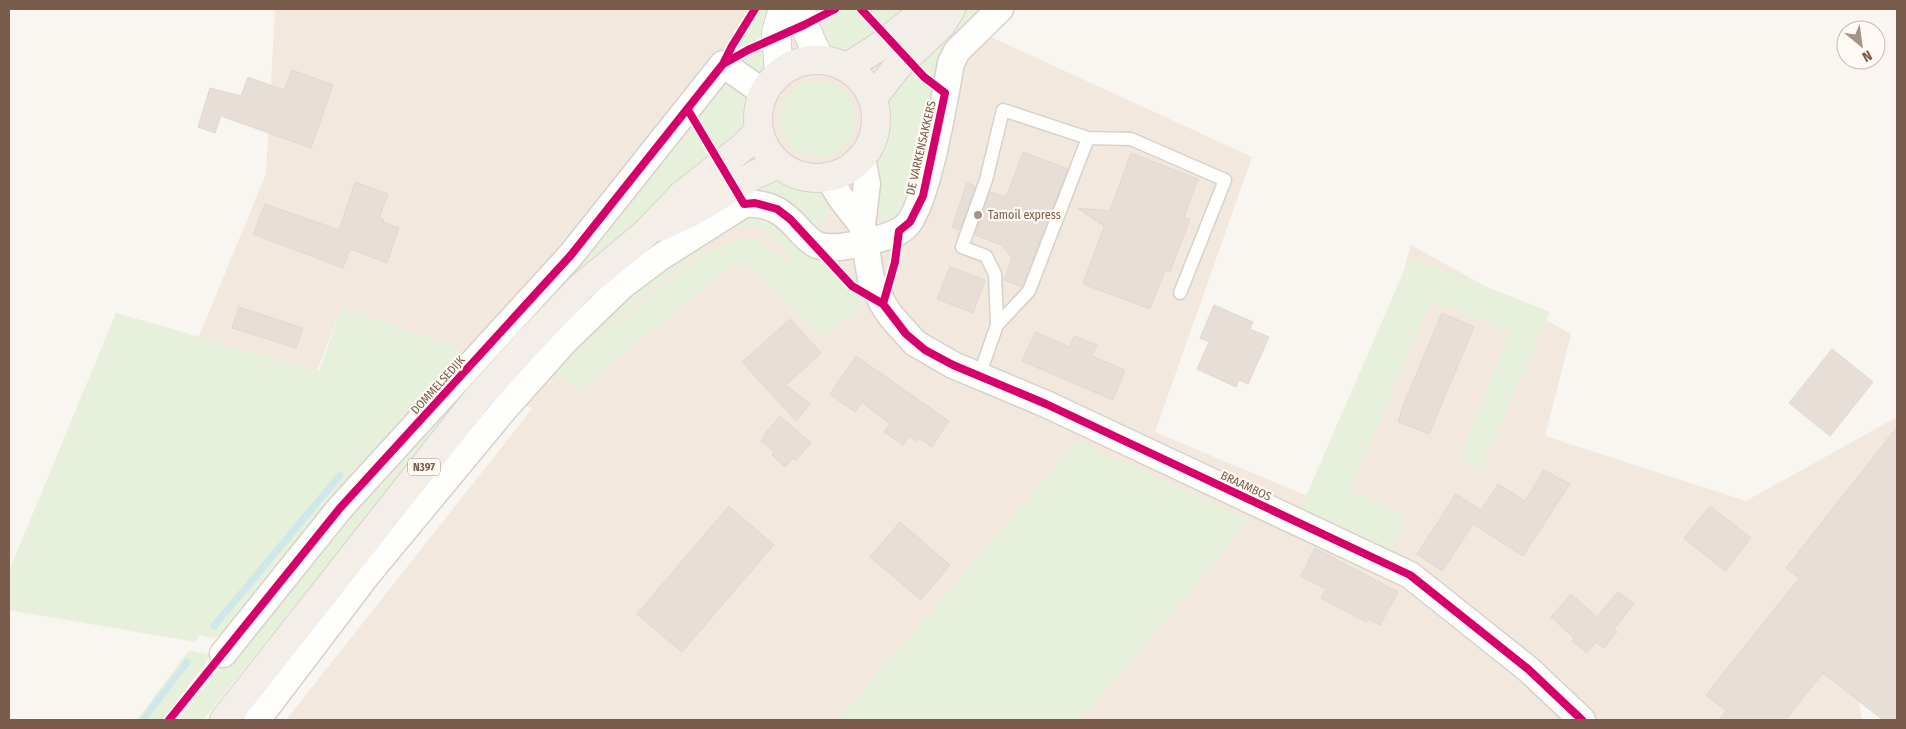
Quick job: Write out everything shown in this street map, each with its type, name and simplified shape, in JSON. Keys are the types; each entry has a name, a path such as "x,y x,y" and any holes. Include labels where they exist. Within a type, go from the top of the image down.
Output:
{"main road":[{"path":"847,68 877,48 927,9"},
{"path":"872,98 896,68 941,25 951,9"},
{"path":"820,60 834,62 847,68 862,81 872,98 876,113 875,128 871,143 862,158 848,169 828,176 810,178 793,173 779,164 766,150 759,132 758,118 760,105 771,83 792,65 805,61 820,60"},
{"name":"N397","path":"224,720 477,399 580,288 646,233 682,195 759,132"},
{"name":"N397","path":"646,233 690,213 756,174 779,164"}],"street":[{"path":"771,83 776,32 783,9"},
{"path":"801,9 804,25 820,60"},
{"name":"DE VARKENSAKKERS","path":"863,234 899,231 905,228 913,218 923,196 950,63 957,51 1000,9"},
{"name":"DOMMELSEDIJK","path":"223,654 340,508 571,255 723,64 771,83"},
{"name":"BRAAMBOS","path":"862,158 867,184 863,234 874,286 883,304 915,343 925,350 979,376 1046,404 1410,575 1528,668 1582,720"},
{"name":"BRAAMBOS","path":"828,176 863,234"},
{"path":"257,720 367,575 506,407 564,342 623,285 659,258 744,204 755,203 776,209 790,219 815,245 835,248 863,234"}],"lane":[{"path":"979,376 997,325 995,274 986,256 962,247 986,180 1003,110 1088,138 1131,139 1226,180 1180,293"},
{"path":"997,325 1029,291 1088,138"}],"shaded area":[{"path":"275,9 973,9 991,37 1252,157 1155,432 1336,508 1411,245 1571,334 1545,436 1746,501 1897,417 1897,650 1859,704 1862,720 286,720 532,409 341,309 311,386 195,346 266,174"}],"green space":[{"path":"759,9 773,9 769,34 736,50"},
{"path":"846,9 857,9 883,37 857,51 847,52 836,49 815,27"},
{"path":"867,9 915,9 888,33"},
{"path":"966,9 991,9 935,82 914,62"},
{"path":"769,49 763,72 739,62"},
{"path":"909,68 938,95 911,213 887,223 880,215 875,166 888,129 889,99 893,89"},
{"path":"818,81 832,84 845,92 853,105 856,119 853,133 845,146 832,154 818,157 804,154 791,146 783,133 780,119 783,105 791,92 804,84"},
{"path":"731,87 738,90 745,100 747,112 745,125 740,134 720,155 697,117 715,94"},
{"path":"685,131 697,133 713,160 667,194 617,236 553,297 418,453 203,720 178,720 345,514"},
{"path":"777,180 815,191 825,196 829,212 823,224 809,225 749,199 752,183"},
{"path":"736,214 779,215 863,303 852,320 840,320 830,333 822,336 755,269 743,263 728,268 579,390 554,374 516,406 603,314","holes":["741,226 758,228 770,234 786,249 790,268 768,248 752,239 733,241 721,246 706,253 568,362 651,291 724,234"]},
{"path":"1410,257 1550,312 1480,470 1459,460 1509,332 1431,301 1350,490 1406,516 1392,551 1300,510"},
{"path":"342,307 449,345 468,357 227,633 213,638 200,635 195,642 9,610 9,571 116,313 319,371"},
{"path":"1077,441 1250,520 1081,720 837,720"},
{"path":"189,650 211,655 163,720 137,720"}],"building":[{"path":"292,70 333,85 311,148 221,116 215,133 198,127 210,88 241,96 248,77 284,90"},
{"path":"1023,152 1068,169 1022,287 1004,280 1012,258 1001,245 975,235 990,192 1006,197"},
{"path":"1131,153 1198,179 1184,217 1190,219 1170,272 1165,270 1150,309 1083,284 1104,226 1077,208 1110,211"},
{"path":"355,182 388,194 379,218 384,220 383,222 399,228 387,263 350,249 343,268 253,234 265,204 339,230"},
{"path":"967,183 975,186 960,230 952,227"},
{"path":"950,267 985,280 973,313 937,299"},
{"path":"1214,305 1253,322 1250,329 1269,337 1248,384 1239,380 1236,387 1197,369 1209,342 1200,338"},
{"path":"239,307 303,328 296,348 232,328"},
{"path":"1442,313 1474,327 1429,434 1398,422"},
{"path":"790,319 821,353 786,385 810,404 796,421 742,362"},
{"path":"1035,332 1070,347 1074,336 1097,345 1092,356 1125,370 1113,400 1022,361"},
{"path":"1832,349 1873,382 1830,436 1789,403"},
{"path":"856,356 949,421 932,447 919,438 917,441 910,436 903,445 884,432 890,424 862,402 855,412 830,394"},
{"path":"780,416 811,443 796,460 793,458 785,467 772,455 774,452 761,441"},
{"path":"1897,427 1897,720 1883,720 1823,673 1785,720 1719,720 1726,711 1706,695 1799,578 1786,568"},
{"path":"1544,470 1570,484 1523,556 1473,524 1442,571 1417,554 1456,494 1481,510 1498,484 1525,501"},
{"path":"729,506 774,545 682,652 637,614"},
{"path":"1710,506 1751,538 1725,571 1684,538"},
{"path":"900,522 950,565 921,600 870,557"},
{"path":"1315,548 1398,592 1380,625 1368,619 1366,622 1321,598 1326,589 1301,576"},
{"path":"1618,592 1634,604 1614,629 1617,632 1604,648 1596,642 1587,653 1572,641 1574,638 1551,617 1571,594 1597,617"}],"waterway":[{"path":"214,626 340,475"},
{"path":"143,720 187,662"}],"cycle path":[{"path":"169,720 340,508 571,255 723,64 755,9"},
{"path":"723,64 748,50 835,9"},
{"path":"861,9 924,77 945,93 923,196 910,222 899,231 895,262 883,304"},
{"path":"688,110 744,204 755,203 777,209 790,219 852,286 883,304 906,334 925,350 953,365 1046,404 1410,575 1528,669 1582,720"}],"place":[{"name":"Tamoil express","path":"978,215"}]}
